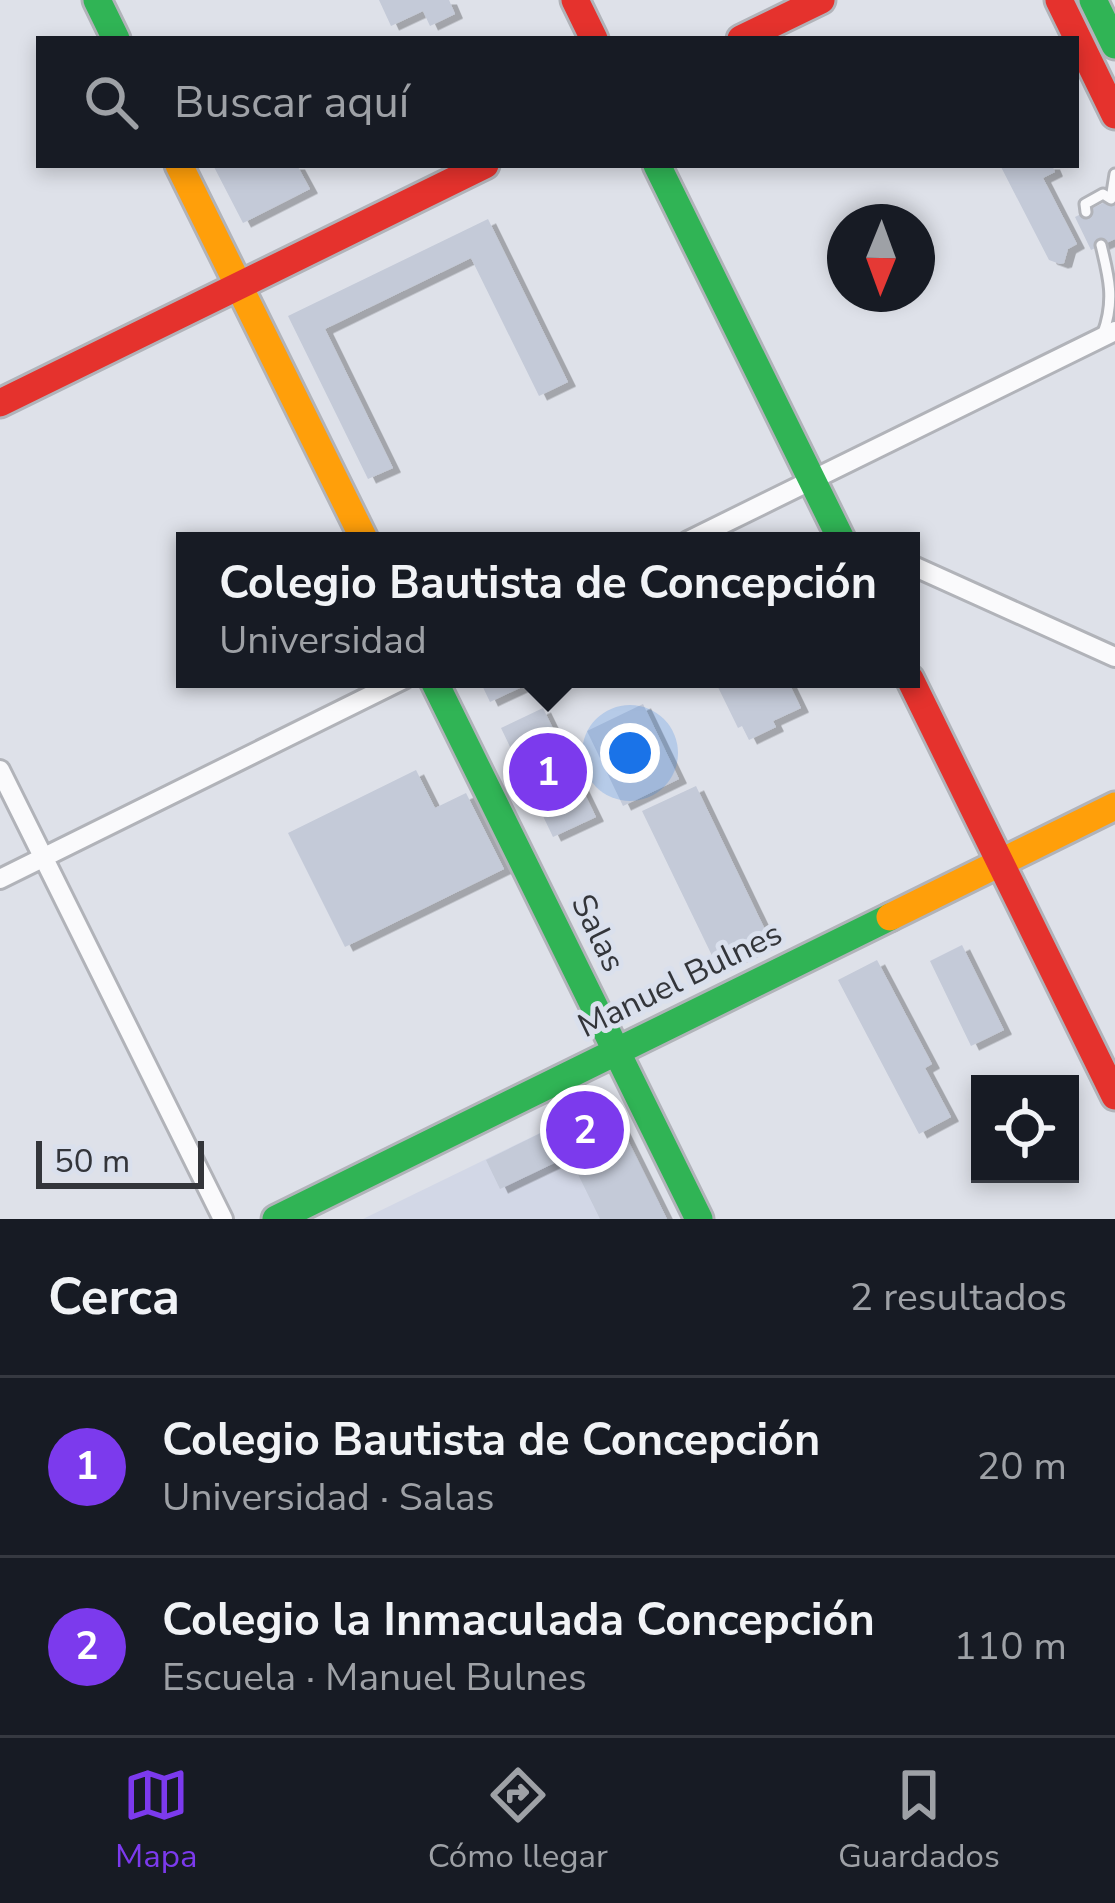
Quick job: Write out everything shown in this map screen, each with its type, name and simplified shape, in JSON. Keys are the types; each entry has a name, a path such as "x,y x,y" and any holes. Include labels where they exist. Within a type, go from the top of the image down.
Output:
{"street":[{"path":"97,0 115,36"},
{"path":"575,0 593,36"},
{"path":"747,36 821,0"},
{"path":"1059,0 1077,36"},
{"path":"1093,0 1115,44"},
{"path":"1079,41 1115,115"},
{"path":"180,168 361,532"},
{"path":"658,168 842,532"},
{"path":"0,403 239,286 453,172"},
{"path":"707,532 1108,334"},
{"path":"920,570 1115,657"},
{"path":"0,879 386,688"},
{"name":"Salas","path":"437,688 699,1219"},
{"path":"914,688 1115,1096"},
{"path":"0,770 223,1219"},
{"name":"Manuel Bulnes","path":"276,1219 1115,806"}],"lane":[{"path":"1085,212 1085,204 1103,194 1111,199 1115,174"},
{"path":"1101,245 1112,290 1108,334"}],"shaded area":[{"path":"608,1100 667,1219 363,1219"}],"building":[{"path":"379,0 449,0 455,14 430,26 423,11 391,26"},
{"path":"215,168 299,168 310,189 243,223"},
{"path":"1002,168 1053,168 1055,172 1043,178 1077,244 1068,249 1064,263 1049,260"},
{"path":"1115,197 1115,239 1091,250 1075,217"},
{"path":"488,219 568,382 539,396 471,258 325,329 393,468 368,479 288,316"},
{"path":"483,688 520,688 490,702"},
{"path":"718,688 791,688 801,708 773,721 776,727 749,740 742,726 738,728"},
{"path":"643,704 679,779 623,806 587,731"},
{"path":"543,708 596,817 553,837 501,728"},
{"path":"416,770 435,808 466,793 504,869 345,947 288,833"},
{"path":"696,786 771,942 718,968 642,811"},
{"path":"962,945 1004,1030 971,1046 930,961"},
{"path":"877,960 932,1064 925,1068 951,1117 919,1134 838,980"},
{"path":"608,1100 667,1219 600,1219 569,1156 500,1189 486,1160"}],"traffic: fast":[{"path":"97,0 115,36"},
{"path":"1093,0 1115,45"},
{"path":"658,168 838,532"},
{"path":"437,688 699,1219"},
{"path":"276,1219 890,917"}],"traffic: slow":[{"path":"180,168 361,532"},
{"path":"890,917 1115,806"}],"traffic: jam":[{"path":"575,0 593,36"},
{"path":"747,36 821,0"},
{"path":"1059,0 1077,36"},
{"path":"1079,41 1115,115"},
{"path":"0,403 479,168"},
{"path":"914,688 1115,1096"}],"place":[{"name":"Colegio Bautista de Concepción","path":"548,772"},
{"name":"Colegio la Inmaculada Concepción","path":"585,1130"}]}
